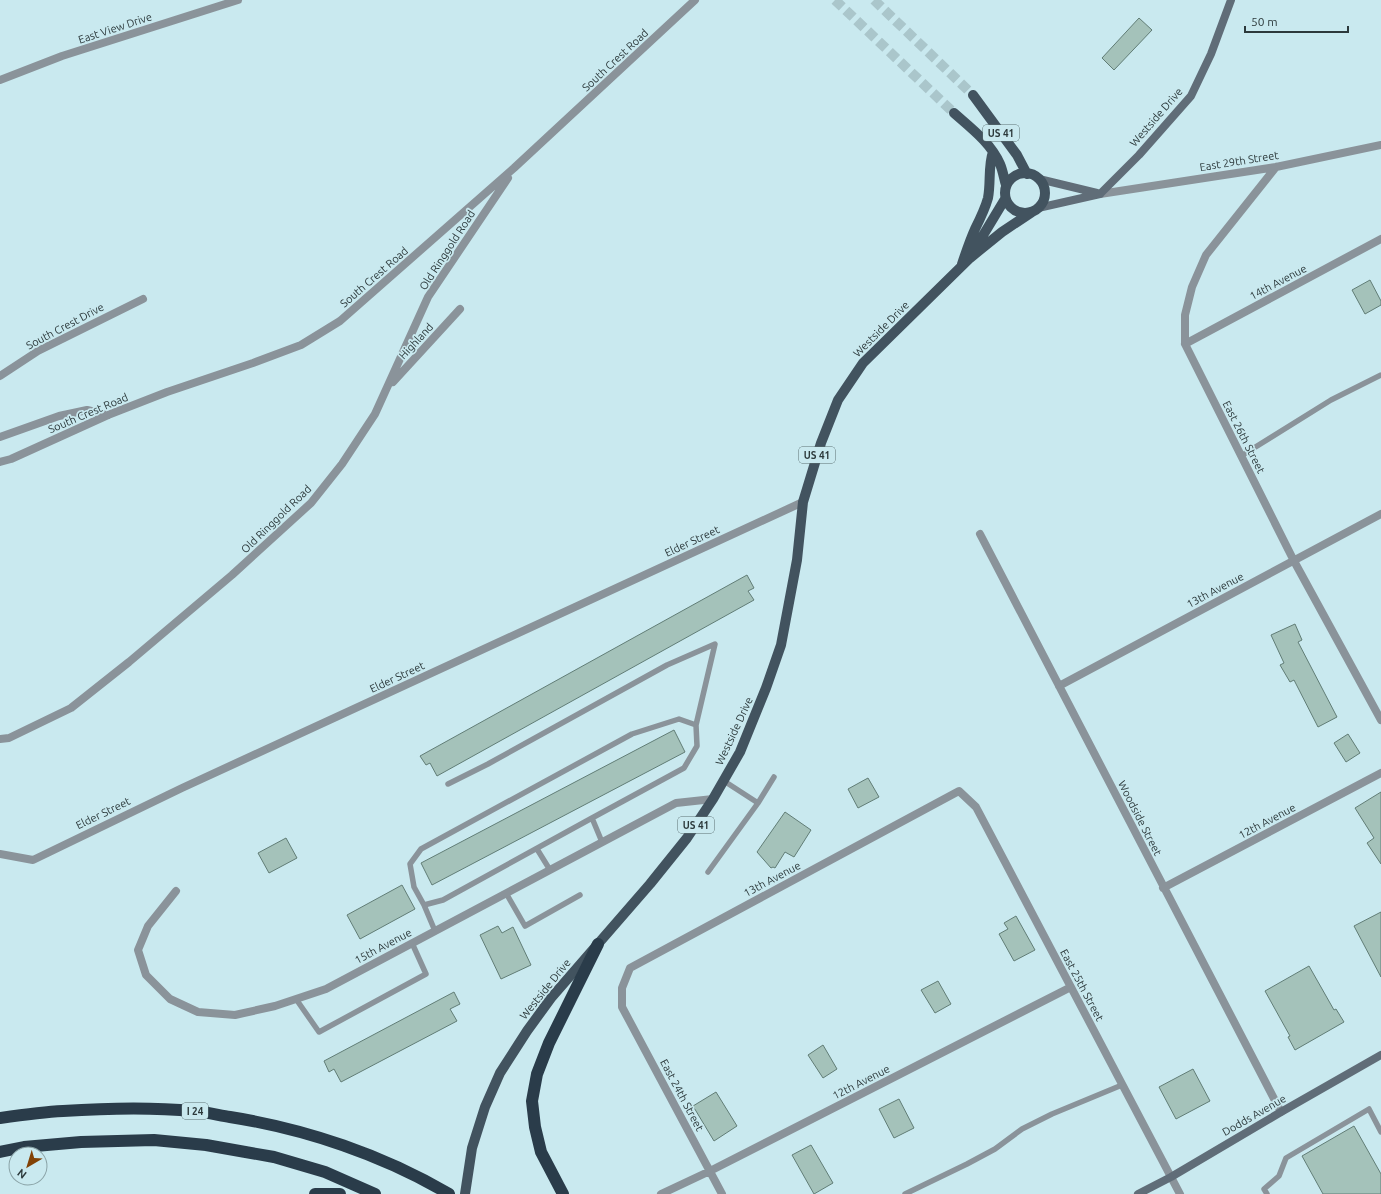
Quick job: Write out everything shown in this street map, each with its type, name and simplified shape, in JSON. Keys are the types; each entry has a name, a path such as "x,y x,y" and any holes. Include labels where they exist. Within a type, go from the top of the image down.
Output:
{"highway":[{"path":"563,1194 541,1152 535,1128 532,1101 537,1074 549,1043 598,944"},
{"name":"I 24","path":"0,1118 62,1110 137,1108 195,1111 266,1122 324,1139 384,1161 449,1194"},
{"path":"0,1152 24,1147 96,1141 154,1140 206,1145 274,1157 325,1172 375,1194"},
{"path":"316,1194 340,1194"}],"main road":[{"name":"US 41","path":"974,95 1017,155 1027,174"},
{"name":"US 41","path":"954,114 981,137 993,152 1000,165 1006,186"},
{"path":"960,267 987,202 990,181 990,160 993,152"},
{"path":"1021,174 1034,175 1039,179 1042,184 1044,197 1042,203 1035,210 1026,213 1013,210 1008,205 1004,192 1010,180 1021,174"},
{"name":"Westside Drive","path":"970,258 1006,199"},
{"name":"Westside Drive","path":"465,1194 472,1148 485,1107 500,1073 527,1031 551,998 650,884 687,838 714,799 740,752 755,720 781,645 797,560 803,502 821,443 838,400 863,363 960,267 1002,232 1035,210"}],"street":[{"name":"East View Drive","path":"0,80 62,56 238,0"},
{"name":"South Crest Road","path":"0,462 11,459 108,415 167,392 301,345 340,321 514,168 695,0"},
{"name":"Westside Drive","path":"1100,194 1139,155 1191,96 1211,54 1231,0"},
{"name":"East 29th Street","path":"1035,210 1100,194 1276,166 1381,145"},
{"name":"East 26th Street","path":"1276,166 1206,255 1192,287 1184,315 1185,344 1294,561 1381,720"},
{"name":"Old Ringgold Road","path":"0,739 9,738 71,708 129,662 237,570 311,503 342,464 371,421 388,387 428,297 514,168"},
{"name":"East 29th Street","path":"1039,179 1100,194"},
{"name":"14th Avenue","path":"1185,344 1381,239"},
{"name":"South Crest Drive","path":"0,376 38,351 143,299"},
{"name":"Highland","path":"388,387 460,309"},
{"path":"0,437 59,416 87,410 108,415"},
{"name":"Elder Street","path":"0,854 33,860 182,788 803,502"},
{"name":"13th Avenue","path":"1058,686 1381,514"},
{"name":"Woodside Street","path":"980,534 1281,1112"},
{"name":"12th Avenue","path":"1163,888 1381,773"},
{"name":"13th Avenue","path":"622,1007 622,988 630,968 959,791"},
{"name":"East 25th Street","path":"959,791 976,807 1180,1194"},
{"name":"15th Avenue","path":"176,891 148,926 138,950 146,975 170,999 198,1012 235,1015 274,1006 326,990 676,803 714,799"},
{"name":"12th Avenue","path":"661,1194 710,1171 1071,987"},
{"name":"East 24th Street","path":"622,1007 722,1194"},
{"name":"Dodds Avenue","path":"1138,1194 1171,1177 1381,1055"}],"lane":[{"path":"1241,456 1331,400 1381,375"},
{"path":"424,904 443,900 684,768 697,746 696,725 715,644 667,665 488,764 448,784"},
{"path":"435,931 424,904 414,887 410,864 421,849 632,734 678,719 696,725"},
{"path":"708,872 758,803 774,777"},
{"path":"724,781 758,803"},
{"path":"592,818 602,842"},
{"path":"537,849 550,870"},
{"path":"506,893 525,926 580,894"},
{"path":"296,999 319,1032 426,974 412,943"},
{"path":"905,1194 995,1149 1022,1128 1122,1085"},
{"path":"1267,1194 1264,1189 1279,1176 1286,1158 1369,1109 1381,1132"}],"building":[{"path":"1139,18 1152,30 1114,70 1102,58"},
{"path":"1370,280 1381,301 1381,305 1365,314 1352,290"},
{"path":"747,575 754,588 748,591 754,600 437,776 430,763 426,765 420,756"},
{"path":"1295,624 1302,640 1298,642 1337,717 1318,727 1294,680 1290,682 1280,665 1284,663 1271,635"},
{"path":"674,730 685,752 432,885 421,863"},
{"path":"1348,734 1360,753 1346,762 1334,743"},
{"path":"868,778 879,797 858,808 848,789"},
{"path":"1381,792 1381,864 1367,843 1374,838 1355,808"},
{"path":"785,812 811,830 794,857 785,852 775,868 771,868 757,852"},
{"path":"286,838 297,858 269,873 258,853"},
{"path":"402,885 415,909 360,939 347,915"},
{"path":"1381,912 1381,977 1354,926"},
{"path":"1016,916 1035,950 1014,961 999,934 1008,929 1004,923"},
{"path":"498,926 502,933 513,927 531,965 501,979 480,935"},
{"path":"1309,966 1334,1010 1336,1009 1344,1022 1295,1050 1288,1037 1290,1036 1265,991"},
{"path":"938,981 951,1004 935,1013 921,990"},
{"path":"454,992 460,1004 450,1009 457,1021 341,1082 334,1069 329,1072 324,1061"},
{"path":"823,1045 837,1069 823,1078 808,1055"},
{"path":"1193,1069 1210,1101 1176,1119 1159,1087"},
{"path":"716,1092 737,1126 714,1141 693,1106"},
{"path":"899,1099 914,1128 894,1138 879,1109"},
{"path":"1354,1126 1381,1174 1381,1194 1323,1194 1302,1156"},
{"path":"811,1145 833,1183 814,1194 792,1155"}],"tunnel":[{"path":"835,0 954,113"},
{"path":"874,0 973,95"}]}
